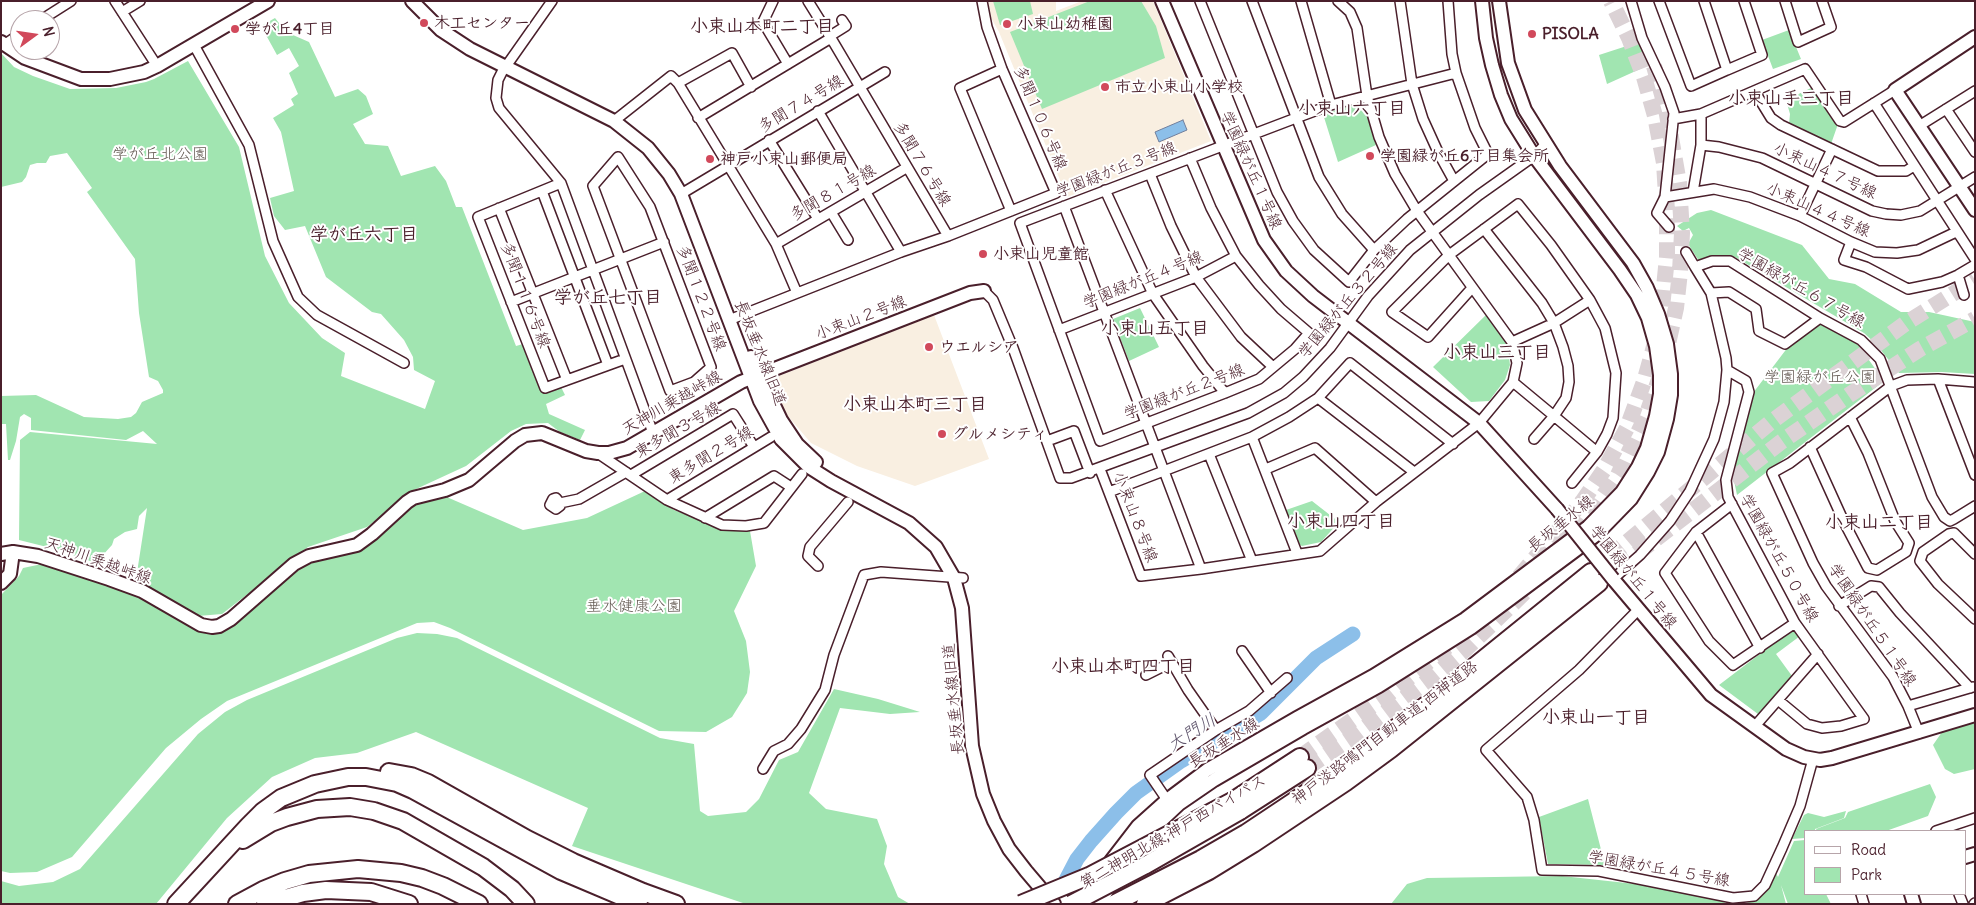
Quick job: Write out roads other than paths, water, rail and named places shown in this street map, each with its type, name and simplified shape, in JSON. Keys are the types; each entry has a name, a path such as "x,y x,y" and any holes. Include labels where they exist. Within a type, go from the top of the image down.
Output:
{"highway":[{"name":"神戸淡路鳴門自動車道;西神道路","path":"1145,904 1250,838 1298,816 1392,749 1601,578"},
{"name":"第二神明北線;神戸西バイパス","path":"1071,904 1144,866 1303,762"},
{"path":"176,904 263,812 288,792 325,775 358,770 394,772 428,783 573,862 676,904"},
{"path":"263,812 282,798 315,784 348,777 382,779 413,790 561,871 639,904"},
{"path":"1021,904 1089,876 1237,806"},
{"name":"第二神明北線;神戸西バイパス","path":"1044,904 1237,806"},
{"path":"216,860 256,831 287,817 317,809 334,807 362,808 386,814 403,821 452,848 497,876 526,904"},
{"path":"1100,904 1205,865"},
{"path":"1152,904 1205,865"},
{"name":"神戸淡路鳴門自動車道;西神道路","path":"1113,904 1205,865"},
{"path":"237,904 263,890 309,874 358,869 401,873 443,886 479,904"},
{"path":"265,904 303,893 326,890 371,892 409,904"}],"street":[{"path":"50,1 56,10 70,1"},
{"path":"115,1 157,66"},
{"path":"122,12 140,1"},
{"path":"3,44 25,58 81,79 110,79 144,72 157,66 268,1"},
{"name":"長坂垂水線旧道","path":"412,1 441,30 470,49 508,64"},
{"name":"長坂垂水線旧道","path":"422,1 444,23 466,39 508,64 617,118 648,148 684,192 770,421 790,449 820,475 894,514 919,530 936,547 959,578 971,612 979,738 988,782 998,811 1017,845 1037,873 1064,904"},
{"path":"552,1 498,80 495,90 499,108 561,183 653,433"},
{"path":"773,1 764,22 788,64"},
{"name":"多聞７６号線","path":"808,1 948,236"},
{"name":"多聞１０６号線","path":"948,236 1056,193 1002,69 987,27 982,1"},
{"name":"学園緑が丘１号線","path":"1162,1 1264,240 1286,271 1313,296 1479,423 1557,509 1601,578 1638,610 1711,695 1786,749 1813,759 1832,758 1975,715"},
{"path":"1200,1 1277,192 1293,221 1314,250 1349,282 1374,250 1488,154 1475,128 1456,73 1452,54 1448,1"},
{"path":"1252,1 1319,177 1342,214 1374,250"},
{"path":"1301,1 1331,105"},
{"path":"1064,206 1201,569 1320,551 1376,502 1479,423 1513,382 1517,362 1512,342 1432,232 1395,174 1379,137 1367,96 1357,28 1350,12 1338,1"},
{"path":"1400,1 1412,84 1423,119 1454,181"},
{"name":"長坂垂水線","path":"1086,904 1111,861 1138,826 1167,800 1207,770 1373,676 1465,619 1588,526 1622,492 1638,467 1650,438 1660,394 1660,375 1656,346 1648,318 1637,295 1620,270 1517,131 1501,95 1486,38 1482,1"},
{"name":"長坂垂水線","path":"1100,904 1120,868 1147,834 1179,804 1214,780 1379,686 1471,628 1596,535 1630,500 1648,472 1662,442 1671,395 1671,374 1667,344 1658,314 1647,288 1633,263 1560,166 1525,110 1508,64 1499,1"},
{"path":"1631,1 1642,38 1666,86 1674,113 1665,197 1657,213 1668,227"},
{"path":"1659,1 1691,86 1762,55 1744,1"},
{"path":"1704,1 1726,70"},
{"path":"1785,1 1798,42 1831,27 1822,1"},
{"path":"698,118 831,37 846,26 842,20"},
{"path":"1673,119 1701,114 1805,69 1840,121 1844,122 1975,37"},
{"path":"194,45 249,145 273,241 298,297 317,315 404,363"},
{"path":"678,83 732,53 751,87"},
{"path":"1002,69 960,88 1011,211"},
{"name":"多聞７４号線","path":"684,192 885,72"},
{"name":"学園緑が丘３号線","path":"1020,223 1331,105 1456,73"},
{"path":"617,118 671,76 678,83 776,244 797,293"},
{"path":"1895,90 1975,210"},
{"path":"1919,126 1975,91"},
{"path":"1755,92 1771,118 1781,125 1878,171 1906,171 1914,166"},
{"path":"1874,103 1975,259"},
{"path":"1946,109 1975,152"},
{"path":"818,111 901,252"},
{"path":"1693,192 1701,145 1701,114"},
{"path":"1966,139 1975,134"},
{"path":"769,140 818,220"},
{"name":"学園緑が丘３２号線","path":"1047,441 1060,478 1071,478 1156,449 1269,403 1290,388 1315,365 1368,296 1410,250 1534,156 1546,144"},
{"name":"小束山４７号線","path":"1701,145 1719,147 1762,158 1872,211 1886,214 1901,215 1920,210 1975,177"},
{"path":"1800,216 1832,149"},
{"name":"多聞１２２号線","path":"618,157 650,207 711,367 694,382 670,391 621,259 593,186 618,157"},
{"name":"学園緑が丘２号線","path":"1020,223 1100,441 1226,394 1260,379 1295,349 1310,333 1281,308 1259,285 1236,256 1211,208 1190,158"},
{"name":"多聞８１号線","path":"776,244 906,168"},
{"path":"1150,174 1171,226 1196,277 1241,337 1273,368"},
{"name":"多聞１１６号線","path":"561,183 478,217 545,388 625,359"},
{"name":"小束山４４号線","path":"1665,197 1714,189 1750,197 1800,216 1875,252 1897,253 1918,250 1956,232"},
{"path":"1105,190 1152,294 1203,366 1226,394"},
{"path":"542,191 608,365"},
{"path":"1472,288 1428,337 1392,312 1449,255 1518,204 1551,245 1590,300 1605,328 1616,373 1612,418 1607,434 1597,452 1572,483"},
{"path":"499,208 567,380"},
{"path":"831,212 848,240"},
{"path":"1484,229 1542,303 1554,323 1564,347 1569,382 1566,398 1554,416 1534,439"},
{"path":"733,319 901,252 948,236"},
{"path":"511,302 664,242"},
{"path":"1851,242 1844,260 1866,267 1908,288 1942,282 1975,265"},
{"path":"1601,578 1640,555 1670,521 1690,491 1714,439 1724,402 1727,370 1711,293 1686,252"},
{"name":"学園緑が丘４号線","path":"1059,330 1196,277 1236,256"},
{"name":"学園緑が丘６７号線","path":"1696,267 1712,261 1730,261 1820,318 1860,340 1880,359 1932,496 1944,517 1950,521 1954,520 1975,506"},
{"path":"1958,275 1964,295"},
{"path":"984,291 993,300 1013,348 1047,441 1074,431 1090,472"},
{"name":"小束山２号線","path":"755,377 970,293 984,291"},
{"path":"1711,293 1729,292 1756,310 1758,330 1785,344 1820,318"},
{"path":"1512,342 1554,323 1590,300"},
{"path":"1109,492 1252,437 1289,417 1318,398 1350,363 1453,444"},
{"name":"学園緑が丘５０号線","path":"1727,370 1746,381 1749,392 1726,480 1728,497 1794,623 1864,719 1841,726 1822,728 1802,721 1778,700"},
{"name":"天神川乗越峠線","path":"7,553 38,556 142,591 201,625 212,627 231,619 294,564 309,556 357,545 413,498 445,490 469,480 515,441 526,435 542,433 586,451 609,453 627,448 740,382 755,377"},
{"path":"1938,379 1975,475"},
{"name":"学園緑が丘５１号線","path":"1919,733 1893,677 1840,606 1812,563 1772,473 1790,463 1891,386 1907,380 1938,379 1975,382"},
{"path":"1513,382 1597,452"},
{"path":"1318,398 1414,472"},
{"name":"東多聞３号線","path":"629,474 733,414 754,447"},
{"path":"1810,447 1868,568 1877,570 1906,552 1908,543 1895,521 1868,453 1850,417"},
{"name":"東多聞２号線","path":"667,500 771,437"},
{"path":"1252,437 1266,469 1297,554"},
{"path":"1266,469 1315,448 1376,502"},
{"path":"598,453 667,500 722,525 746,526 764,523 802,474"},
{"path":"1210,454 1252,561"},
{"name":"小束山８号線","path":"1100,469 1141,576 1201,569"},
{"path":"560,503 578,498 629,474"},
{"path":"705,518 774,476 791,487"},
{"path":"818,566 808,556 810,547 848,502"},
{"path":"1732,504 1696,532 1665,573 1709,641 1733,665 1794,623"},
{"path":"1696,532 1760,648"},
{"path":"1975,554 1954,533 1949,534 1923,552 1920,561 1938,584 1975,619"},
{"path":"1,584 10,574 7,553"},
{"path":"763,769 774,751 788,744 801,729 825,690 834,655 864,575 881,572 959,578"},
{"name":"長坂垂水線旧道","path":"959,578 972,738 980,785 988,808 1010,849 1026,872 1054,904"},
{"path":"1840,606 1871,586 1879,587 1900,613 1972,688 1908,706"},
{"name":"学園緑が丘４５号線","path":"1638,610 1579,670 1486,750 1526,797 1534,820 1542,870 1599,871 1733,898 1754,896 1765,885 1782,848 1800,806 1813,759"},
{"path":"1242,651 1271,693"},
{"path":"1755,726 1818,654"},
{"path":"1146,675 1170,659 1188,690 1216,730"},
{"path":"1167,800 1150,775 1216,730 1249,711 1287,678"},
{"path":"1939,830 1975,818"}],"water":[{"path":"1183,120 1187,130 1159,142 1155,132"}],"waterway":[{"name":"大門川","path":"1066,880 1077,859 1091,841 1136,793 1181,761 1261,713 1316,658 1353,634"}],"tunnel":[{"path":"1519,577 1582,502 1604,470 1627,428 1645,379 1658,332 1667,257 1664,163 1655,116 1644,77 1629,38 1611,1"},
{"path":"1576,534 1618,475 1646,416 1662,371 1676,308 1682,233 1679,183 1666,109 1654,66"},
{"path":"1591,572 1771,422 1906,323 1975,280"},
{"path":"1599,583 1781,442 1920,349 1975,319"},
{"path":"1307,768 1354,736 1435,675 1466,649 1525,592"},
{"path":"1300,757 1389,694 1448,646"}],"place":[{"name":"木工センター","path":"424,23"},
{"name":"小束山幼稚園","path":"1007,24"},
{"name":"学が丘4丁目","path":"235,29"},
{"name":"PISOLA","path":"1532,34"},
{"name":"市立小束山小学校","path":"1105,87"},
{"name":"学園緑が丘6丁目集会所","path":"1370,156"},
{"name":"神戸小束山郵便局","path":"710,159"},
{"name":"小束山児童館","path":"983,254"},
{"name":"ウエルシア","path":"929,347"},
{"name":"グルメシティ","path":"942,434"}],"district":[{"name":"小束山本町二丁目","path":"762,27"},
{"name":"小束山手三丁目","path":"1791,99"},
{"name":"小束山六丁目","path":"1352,109"},
{"name":"学が丘六丁目","path":"364,235"},
{"name":"学が丘七丁目","path":"608,298"},
{"name":"小束山五丁目","path":"1155,329"},
{"name":"小束山三丁目","path":"1497,353"},
{"name":"小束山本町三丁目","path":"915,405"},
{"name":"小束山四丁目","path":"1341,522"},
{"name":"小束山二丁目","path":"1879,523"},
{"name":"小束山本町四丁目","path":"1123,667"},
{"name":"小束山一丁目","path":"1596,718"}],"park label":[{"name":"学が丘北公園","path":"160,154"},
{"name":"学園緑が丘公園","path":"1820,377"},
{"name":"垂水健康公園","path":"634,606"}]}
